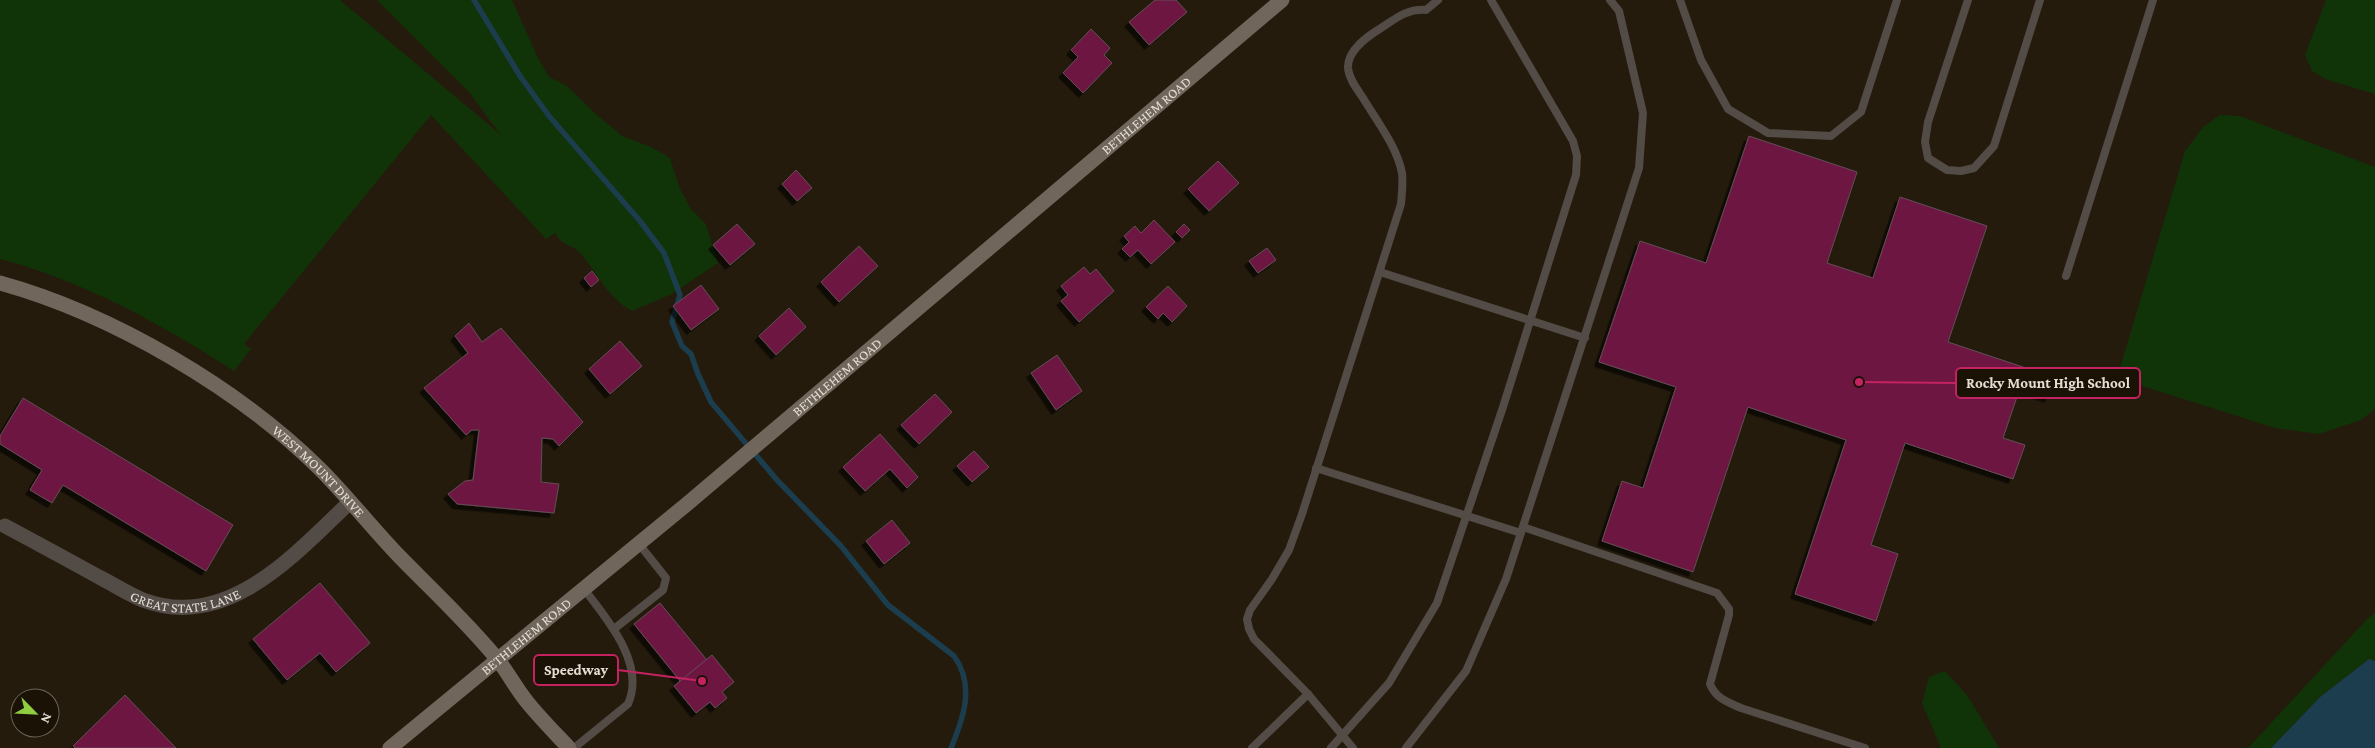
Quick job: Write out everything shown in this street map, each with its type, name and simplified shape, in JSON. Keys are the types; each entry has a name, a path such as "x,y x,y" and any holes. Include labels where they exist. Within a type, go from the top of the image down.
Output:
{"main road":[{"name":"BETHLEHEM ROAD","path":"390,748 639,544 1282,0"},
{"name":"WEST MOUNT DRIVE","path":"0,283 59,303 128,335 189,368 236,400 277,432 320,469 498,660 528,703 569,748"}],"street":[{"name":"GREAT STATE LANE","path":"5,526 142,600 171,608 200,607 231,598 258,582 285,563 350,502"}],"lane":[{"path":"1353,748 1308,694 1254,639 1247,619 1250,610 1272,579 1288,550 1380,272 1400,204 1402,172 1382,128 1353,82 1348,67 1350,57 1358,45 1384,26 1415,8 1426,10 1438,0"},
{"path":"1331,748 1389,683 1437,603 1468,516 1574,183 1577,156 1573,141 1492,0"},
{"path":"1406,748 1466,671 1506,579 1639,168 1642,113 1618,11 1610,0"},
{"path":"1680,0 1701,60 1728,110 1768,133 1832,136 1861,112 1896,0"},
{"path":"1968,0 1928,122 1925,142 1928,158 1947,170 1961,172 1974,168 1994,146 2040,0"},
{"path":"2066,276 2153,0"},
{"path":"1380,272 1585,338"},
{"path":"1316,468 1468,516 1522,530 1717,593 1729,609 1729,615 1710,684 1714,692 1722,700 1741,708 1865,748"},
{"path":"614,629 663,590 666,585 666,578 639,544"},
{"path":"574,748 628,704 632,694 633,677 614,629 584,589"},
{"path":"1252,748 1308,694"}],"green space":[{"path":"0,0 340,0 500,134 469,92 377,0 512,0 538,58 549,77 567,86 622,136 651,147 670,158 680,189 691,209 706,224 718,263 672,294 632,311 615,298 576,249 561,241 555,233 546,239 431,115 244,344 251,349 234,371 150,321 92,292 62,279 0,259"},
{"path":"2326,0 2375,0 2375,94 2325,79 2312,71 2305,55"},
{"path":"2220,115 2240,116 2375,167 2375,409 2361,420 2319,434 2275,428 2117,378 2185,151 2203,127"},
{"path":"2375,613 2375,661 2369,659 2320,697 2271,748 2248,748 2369,617"},
{"path":"1945,671 1967,695 1999,748 1941,748 1922,703 1929,677"}],"water":[{"path":"2369,659 2375,661 2375,748 2271,748 2320,697"}],"building":[{"path":"1155,0 1176,0 1187,12 1149,45 1129,22"},
{"path":"1091,29 1110,48 1104,55 1112,63 1083,93 1063,73 1078,57 1071,50"},
{"path":"1749,136 1857,172 1827,263 1873,278 1900,197 1987,226 1948,342 2056,378 2049,398 2020,388 2003,438 2025,445 2013,479 1905,443 1871,545 1898,554 1876,621 1795,594 1846,440 1748,407 1693,572 1602,541 1622,481 1643,488 1676,387 1599,362 1640,241 1706,263"},
{"path":"1218,161 1239,183 1209,211 1188,189"},
{"path":"796,170 812,188 797,201 782,184"},
{"path":"1154,220 1175,242 1151,264 1138,250 1130,257 1122,249 1129,242 1124,236 1135,226 1141,233"},
{"path":"737,224 755,244 730,265 713,245"},
{"path":"1184,224 1190,230 1182,238 1176,232"},
{"path":"859,246 878,266 839,302 821,282"},
{"path":"1267,248 1276,260 1258,273 1249,261"},
{"path":"1084,267 1090,274 1096,269 1114,291 1079,322 1061,301 1068,295 1061,286"},
{"path":"592,271 599,280 591,287 584,278"},
{"path":"701,285 719,309 691,330 673,306"},
{"path":"1168,286 1187,306 1172,322 1163,313 1158,319 1146,307"},
{"path":"789,308 806,327 776,355 759,336"},
{"path":"469,323 482,342 501,328 583,422 559,446 553,439 542,438 541,482 559,484 554,513 457,504 448,494 465,481 473,480 479,430 472,430 466,435 424,388 468,353 455,336"},
{"path":"620,341 642,366 610,394 589,369"},
{"path":"1057,355 1082,391 1056,410 1031,373"},
{"path":"935,394 952,412 919,444 901,425"},
{"path":"23,398 233,525 206,571 63,485 52,503 30,490 42,470 0,444 0,436"},
{"path":"880,434 918,477 907,488 890,469 865,491 843,467"},
{"path":"974,451 989,467 972,482 957,466"},
{"path":"892,520 910,543 884,564 866,541"},
{"path":"320,583 370,643 336,672 320,653 287,680 253,639"},
{"path":"660,603 711,665 685,687 634,624"},
{"path":"712,655 734,682 722,692 727,698 715,708 710,702 696,713 674,686"},
{"path":"125,695 176,748 75,748 73,746"}],"waterway":[{"path":"474,0 520,76 549,116 640,221 664,253 680,295 672,322 682,346 691,354 711,402 777,480 841,546 888,605 954,656 964,678 966,690 960,725 951,748"}],"place":[{"name":"Rocky Mount High School","path":"1859,382"},
{"name":"Speedway","path":"702,681"}]}
